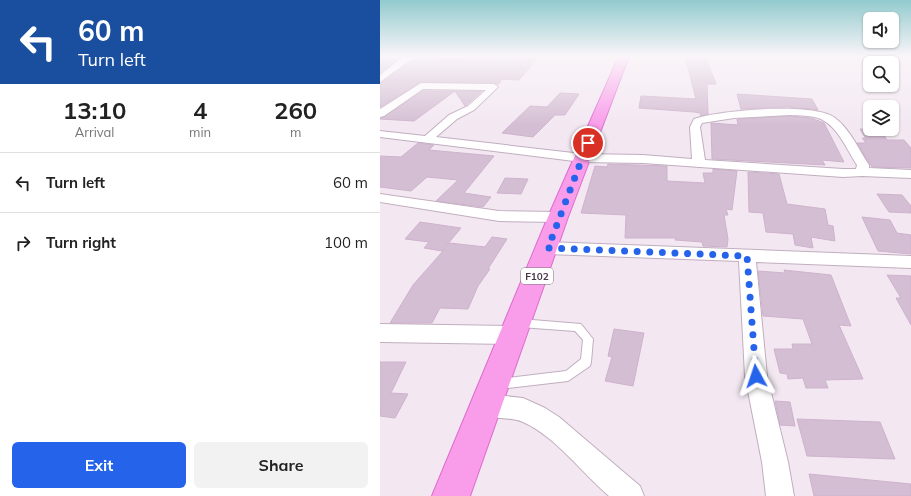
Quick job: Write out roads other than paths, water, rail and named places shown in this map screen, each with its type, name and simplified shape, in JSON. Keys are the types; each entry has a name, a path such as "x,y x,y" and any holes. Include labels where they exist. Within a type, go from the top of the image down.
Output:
{"main road":[{"name":"F102","path":"451,496 548,248 558,217 614,79"}],"street":[{"path":"380,114 421,86 494,87 470,108 453,116 428,139"},
{"path":"699,164 695,127 698,121 707,118 777,113 802,113 818,114 831,121 863,165 862,172"},
{"path":"380,134 582,158 643,159 699,164 836,172 911,174"},
{"path":"380,198 500,216 558,217"},
{"path":"548,248 911,262"},
{"path":"747,256 756,376 775,462 780,496"},
{"path":"380,333 516,329"},
{"path":"486,406 521,410 541,418 614,485 630,496"}],"lane":[{"path":"495,384 568,376 586,362 588,339 578,327 516,329"}]}
